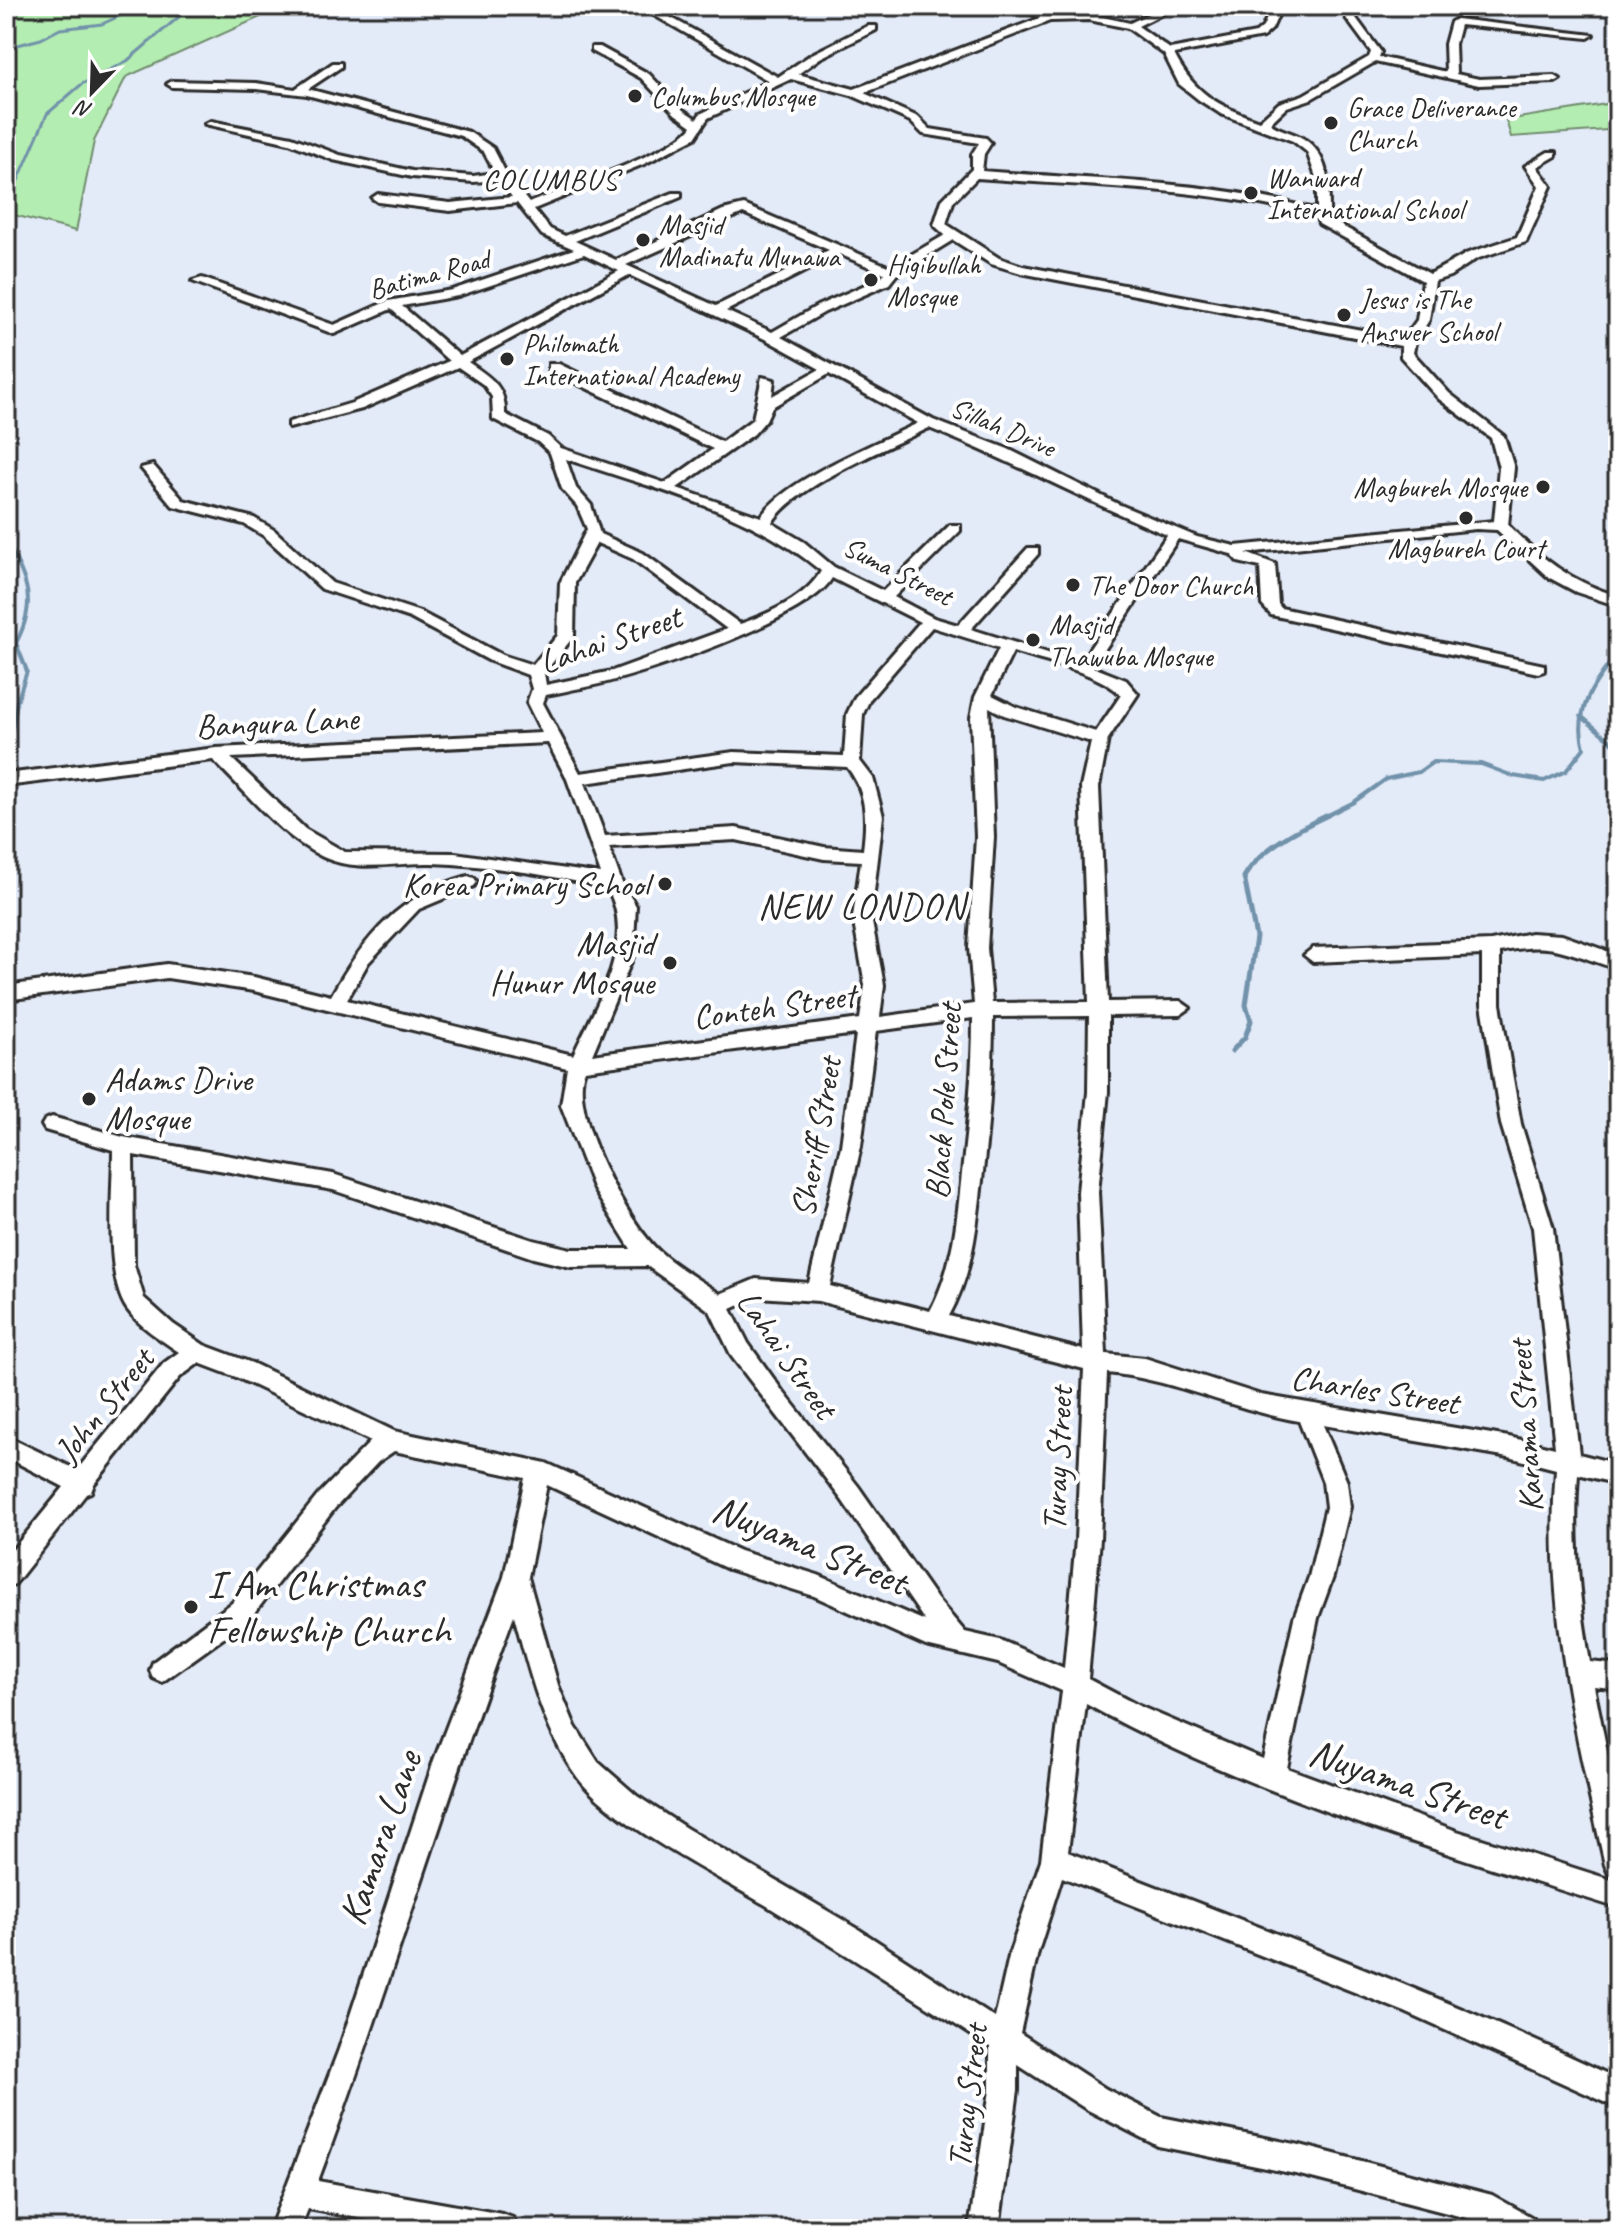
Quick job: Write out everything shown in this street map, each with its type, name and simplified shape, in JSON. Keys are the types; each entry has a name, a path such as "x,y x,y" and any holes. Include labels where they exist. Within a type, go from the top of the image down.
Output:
{"street":[{"path":"643,6 776,80"},
{"path":"1023,6 1049,18"},
{"path":"1131,26 1173,6"},
{"path":"1168,52 1259,35 1267,29 1277,6"},
{"path":"1265,126 1264,122 1271,112 1307,97 1373,59 1376,52 1351,18 1362,6"},
{"path":"855,93 1049,18 1089,17 1131,26 1168,52 1183,82 1203,98 1225,112 1297,139 1317,156 1323,180 1325,210 1322,215"},
{"path":"1451,76 1450,44 1456,22 1588,35"},
{"path":"378,198 450,207 525,204 640,162 691,136 704,116 732,106 790,75 816,56 872,28"},
{"path":"596,49 645,76 679,112 699,125"},
{"path":"1373,59 1504,84 1555,79"},
{"path":"303,93 299,90 302,87 337,65"},
{"path":"790,75 855,93 914,119 927,132 982,140 985,143 978,154 974,174"},
{"name":"Sillah Drive","path":"172,84 256,86 303,93 443,125 465,134 489,150 502,176 546,232 718,310 928,423 1003,452 1175,533 1235,550 1476,525 1501,526"},
{"path":"211,124 292,140 337,158 412,174 473,179 502,176"},
{"path":"1408,343 1013,267 995,261 940,225 947,202 959,185 974,174 1181,191 1283,204 1322,215 1332,228 1429,279 1446,273 1472,256 1522,239 1545,186 1531,166 1552,154"},
{"path":"564,241 677,195"},
{"path":"294,425 351,411 539,321 625,267 744,209 891,272"},
{"path":"772,337 821,309 885,281 891,272 953,235"},
{"name":"Batima Road","path":"198,281 334,330 392,304 468,289 584,250"},
{"path":"718,310 838,250"},
{"path":"1429,279 1423,320 1408,343 1406,354 1413,366 1502,445 1507,479 1501,526 1544,568 1565,583 1618,601"},
{"path":"392,304 457,360"},
{"name":"Suma Street","path":"457,360 496,390 498,416 543,439 556,451 646,483 729,507 764,524 820,559 829,570 929,621 1084,669 1120,684 1130,694"},
{"path":"554,367 723,448"},
{"path":"765,405 827,370"},
{"path":"666,489 754,428 765,405 763,389 767,380"},
{"path":"764,524 771,511 798,492 928,423"},
{"path":"148,468 178,503 249,521 269,533 327,586 415,615 538,682 566,636 564,613 572,570 593,536 594,529 584,505 569,489 556,451"},
{"path":"885,598 955,528"},
{"path":"1084,669 1175,533"},
{"path":"593,536 638,556 738,630"},
{"path":"1235,550 1243,559 1267,564 1270,605 1276,612 1538,668"},
{"path":"961,631 1033,551"},
{"name":"Lahai Street","path":"829,570 827,579 802,600 772,618 616,675 538,682 535,703 575,779 596,843 613,883 627,906 624,957 573,1076 571,1105 604,1190 651,1257 718,1305 740,1350 850,1493 928,1607 958,1642"},
{"path":"575,779 734,757 852,762 855,714 863,697 929,621"},
{"name":"Black Pole Street","path":"935,1322 949,1296 964,1248 983,1081 983,1010 978,948 985,857 979,717 983,697 1008,646"},
{"name":"Turay Street","path":"984,2229 1004,2090 1004,2042 1024,1952 1054,1860 1067,1770 1088,1539 1095,1362 1088,1192 1099,1079 1096,1009 1099,956 1091,869 1090,787 1100,739 1130,694"},
{"path":"983,697 1010,711 1100,739"},
{"name":"Bangura Lane","path":"6,780 216,753 305,746 492,745 552,737"},
{"path":"216,753 263,796 293,830 331,854 352,859 430,857 461,860 555,870 613,883"},
{"name":"Sheriff Street","path":"818,1292 851,1146 867,1025 876,1009 862,918 873,801 863,773 852,762"},
{"path":"596,843 631,838 736,834 824,853 870,856"},
{"path":"335,1005 361,959 413,905 468,882"},
{"path":"1313,955 1491,948 1531,939 1562,941 1618,962"},
{"name":"Karama Street","path":"1491,948 1491,985 1511,1124 1543,1228 1568,1460 1564,1508 1568,1606 1578,1672 1618,1865"},
{"name":"Conteh Street","path":"6,993 167,971 254,984 578,1064 749,1044 983,1010 1180,1008"},
{"path":"52,1125 123,1145 333,1182 533,1249 571,1258 651,1257"},
{"name":"Nuyama Street","path":"123,1145 123,1265 135,1303 165,1331 196,1352 244,1370 391,1440 538,1470 588,1490 736,1561 818,1586 926,1634 1000,1652 1073,1684 1130,1715 1272,1776 1457,1844 1618,1895"},
{"name":"Charles Street","path":"718,1305 756,1288 818,1292 1095,1362 1145,1367 1261,1405 1568,1460 1618,1474"},
{"name":"John Street","path":"6,1576 83,1485 172,1370 196,1352"},
{"path":"1272,1776 1306,1618 1321,1577 1338,1495 1307,1413"},
{"path":"162,1670 241,1611 327,1501 370,1455 391,1440"},
{"path":"6,1446 83,1485"},
{"name":"Kamara Lane","path":"285,2229 353,2049 447,1760 516,1577 538,1470"},
{"path":"516,1577 545,1685 566,1735 589,1771 628,1805 845,1937 1096,2099 1158,2131 1300,2160 1367,2180 1492,2210 1522,2229"},
{"path":"1578,1672 1618,1677"},
{"path":"1054,1860 1178,1912 1481,2027 1618,2094"},
{"path":"298,2192 502,2229"}],"green space":[{"path":"6,6 304,6 267,14 126,77 94,141 76,231 6,213"},
{"path":"1618,82 1618,135 1607,130 1511,137 1506,120 1612,103"}],"waterway":[{"path":"6,48 41,39 60,29 102,24 133,10 207,6"},
{"path":"6,208 47,114 82,84 127,61 181,15 196,9"},
{"path":"6,540 20,567 28,603 27,615 16,643 27,671 17,702 6,765"},
{"path":"1582,717 1594,685 1618,653"},
{"path":"1328,815 1354,802 1386,779 1419,772 1433,762 1481,764 1513,776 1544,781 1566,771 1584,748 1582,717"},
{"path":"1582,717 1618,747"},
{"path":"1232,1051 1245,1037 1251,1021 1246,1005 1256,937 1244,877 1270,848 1328,815"},
{"path":"1324,817 1328,815"}],"place":[{"name":"Columbus Mosque","path":"635,96"},
{"name":"Grace Deliverance Church","path":"1331,123"},
{"name":"Wanward International School","path":"1251,193"},
{"name":"Masjid Madinatu Munawa","path":"643,240"},
{"name":"Higibullah Mosque","path":"871,280"},
{"name":"Jesus is The Answer School","path":"1344,315"},
{"name":"Philomath International Academy","path":"507,359"},
{"name":"Magbureh Mosque","path":"1543,487"},
{"name":"Magbureh Court","path":"1466,518"},
{"name":"The Door Church","path":"1073,585"},
{"name":"Masjid Thawuba Mosque","path":"1033,640"},
{"name":"Korea Primary School","path":"665,884"},
{"name":"Masjid Hunur Mosque","path":"670,963"},
{"name":"Adams Drive Mosque","path":"89,1099"},
{"name":"I Am Christmas Fellowship Church","path":"191,1607"}],"district":[{"name":"COLUMBUS","path":"551,179"},
{"name":"NEW LONDON","path":"862,906"}]}
